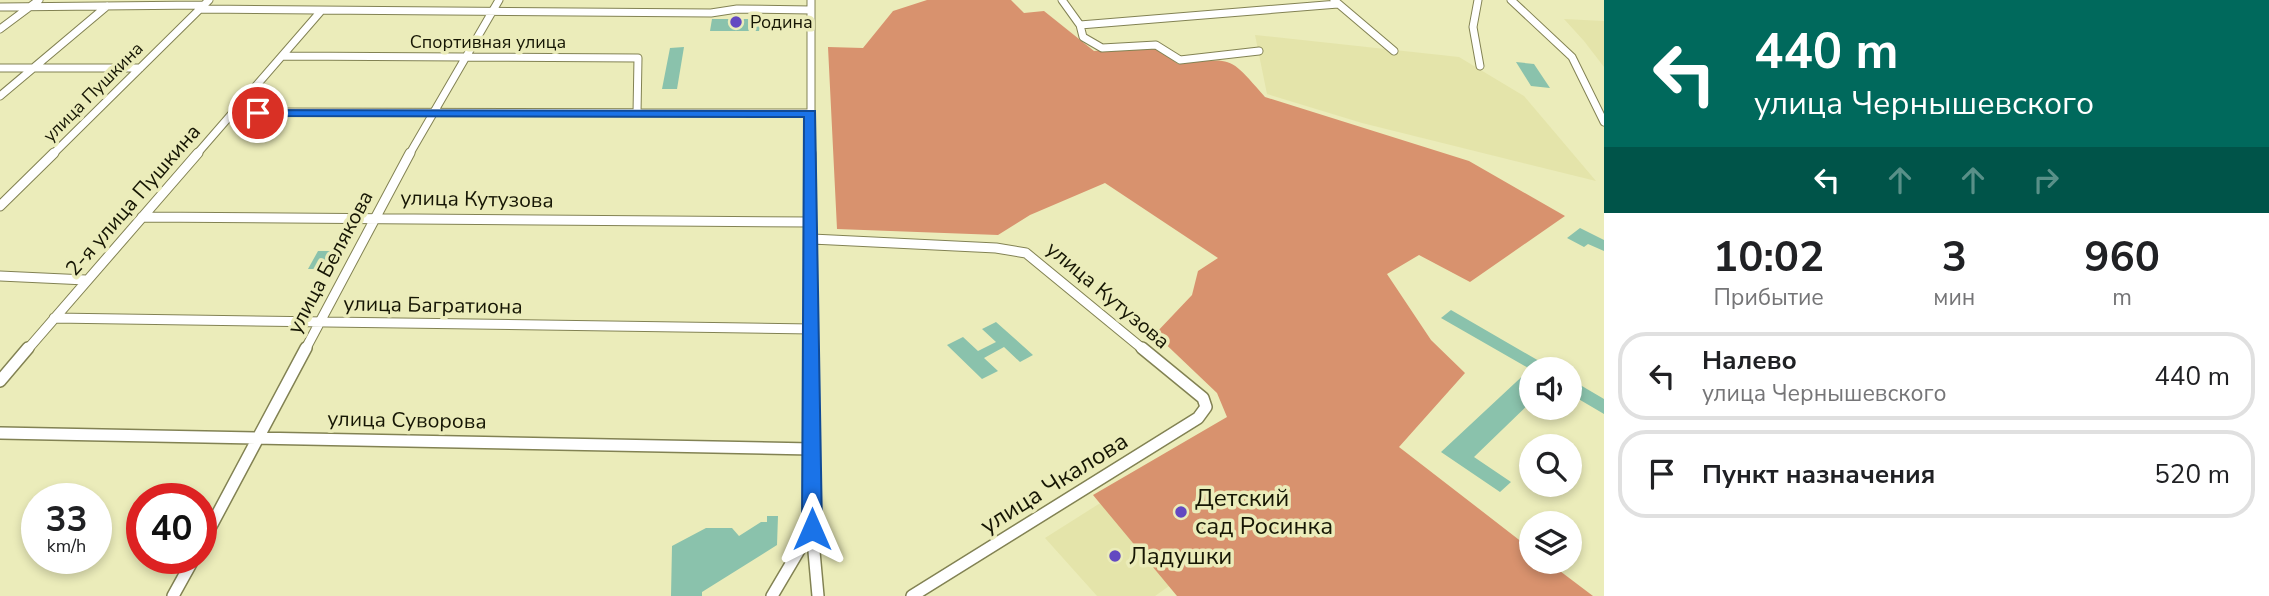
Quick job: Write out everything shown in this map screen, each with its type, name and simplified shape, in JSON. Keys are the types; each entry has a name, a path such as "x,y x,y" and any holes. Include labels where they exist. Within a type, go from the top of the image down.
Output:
{"street":[{"path":"0,29 39,0"},
{"name":"улица Белякова","path":"217,515 431,114 499,0"},
{"path":"1062,0 1080,24 1083,37 1102,48 1156,45 1180,60 1259,51"},
{"path":"1478,0 1473,27 1480,66"},
{"path":"1511,0 1572,57 1604,122"},
{"path":"1080,24 1336,2 1394,51"},
{"path":"0,96 111,3"},
{"path":"0,7 111,3 321,11 710,13 811,5 812,529 818,596"},
{"name":"улица Пушкина","path":"0,206 204,5"},
{"name":"2-я улица Пушкина","path":"0,381 321,11"},
{"name":"Спортивная улица","path":"283,55 639,58 637,113"},
{"path":"0,68 140,68"},
{"path":"233,112 811,113"},
{"name":"улица Кутузова","path":"142,217 811,222"},
{"name":"улица Кутузова","path":"811,239 940,244 1026,253 1203,398"},
{"path":"0,276 86,280"},
{"name":"улица Багратиона","path":"54,318 812,329"},
{"name":"улица Чкалова","path":"912,596 1198,418 1206,407 1203,398"},
{"name":"улица Суворова","path":"0,433 260,436 812,449"},
{"path":"772,596 812,529"},
{"path":"173,596 185,574"}],"shaded area":[{"path":"927,0 1011,0 1024,13 1044,11 1094,51 1155,47 1178,64 1229,62 1244,73 1265,97 1469,161 1565,216 1470,282 1419,255 1387,274 1431,340 1465,373 1399,447 1519,540 1519,574 1564,574 1593,596 1177,596 1093,495 1227,417 1217,393 1155,334 1192,295 1198,271 1218,258 1105,183 1030,215 998,235 837,229 828,47 863,48 893,11"},
{"path":"1564,19 1604,21 1604,67 1584,41"},
{"path":"1255,35 1459,57 1524,96 1596,181 1362,123 1267,94"},
{"path":"1173,457 1251,528 1155,596 1097,596 1045,538"}],"building":[{"name":"Родина","path":"712,19 761,19 759,31 710,31"},
{"path":"684,47 677,89 662,89 670,48"},
{"path":"1516,62 1534,64 1550,88 1531,86"},
{"path":"1580,228 1604,240 1604,251 1588,244 1584,247 1567,238"},
{"path":"318,251 336,251 326,269 308,269"},
{"path":"1451,310 1532,357 1519,357 1519,363 1441,318"},
{"path":"996,322 1033,355 1020,362 1004,347 984,358 998,371 982,379 947,345 963,337 978,351 996,342 982,329"},
{"path":"1519,379 1519,414 1474,457 1511,482 1500,492 1441,452"},
{"path":"1582,386 1604,399 1604,414 1582,401"},
{"path":"767,516 778,516 777,545 702,592 702,596 671,596 672,546 706,528 732,528 739,536 761,522 767,522"}],"place":[{"name":"Родина","path":"736,22"},
{"name":"Детский сад Росинка","path":"1181,512"},
{"name":"Ладушки","path":"1115,556"}],"route":[{"path":"258,113 811,113 812,529"}]}
